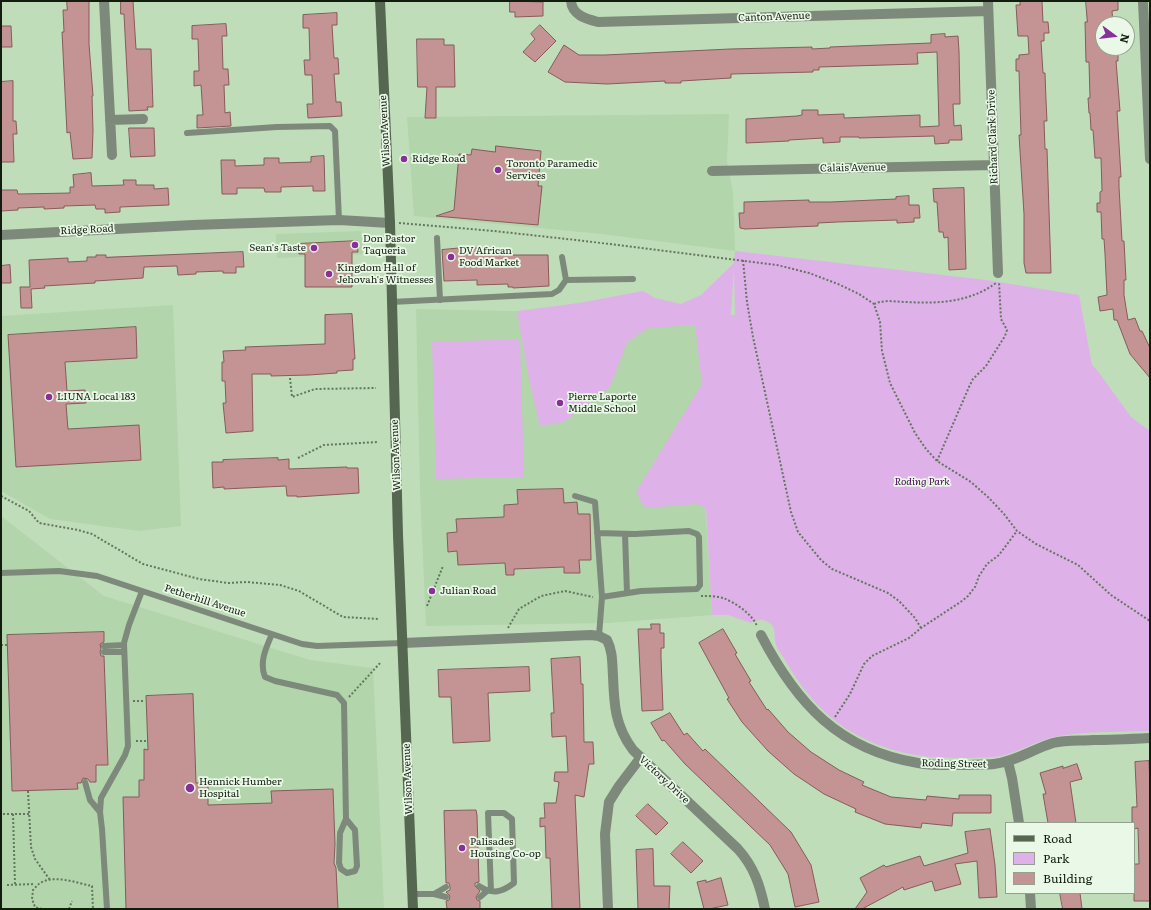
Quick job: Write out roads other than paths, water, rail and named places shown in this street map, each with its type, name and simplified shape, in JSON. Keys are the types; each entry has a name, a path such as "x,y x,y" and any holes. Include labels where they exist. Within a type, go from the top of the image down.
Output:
{"main road":[{"name":"Wilson Avenue","path":"380,1 390,223 391,302 413,909"}],"street":[{"path":"104,1 112,155"},
{"name":"Canton Avenue","path":"571,1 571,6 576,13 585,19 598,22 988,6"},
{"path":"1144,1 1150,158"},
{"name":"Richard Clark Drive","path":"988,6 998,277"},
{"path":"110,120 143,119"},
{"name":"Calais Avenue","path":"712,171 994,165"},
{"name":"Ridge Road","path":"1,235 193,225 339,220 390,223"},
{"name":"Roding Street","path":"761,635 770,652 792,684 811,709 829,726 849,740 863,747 894,758 919,764 994,764 1008,762 1054,743 1068,741 1150,738"},
{"path":"403,643 504,638 599,636"},
{"name":"Victory Drive","path":"599,636 607,640 612,654 613,692 617,722 625,740 641,758 748,860 755,874 765,909"},
{"path":"608,909 605,834 609,802 619,786 641,758"},
{"path":"1008,762 1020,822"},
{"path":"1030,894 1031,909"}],"lane":[{"path":"187,133 277,127 330,126 335,131 339,220"},
{"path":"437,238 440,300"},
{"path":"391,302 552,294 559,290 566,280 562,257"},
{"path":"566,280 633,279"},
{"path":"575,496 595,502 602,597 599,636"},
{"path":"597,533 625,534 688,531 697,534 699,537 700,585 697,589 642,591 602,597"},
{"path":"625,534 626,593"},
{"name":"Petherhill Avenue","path":"1,573 59,571 97,576 302,644 317,646 403,643"},
{"path":"107,909 100,812 101,798 125,755 128,746 124,648 129,625 142,591"},
{"path":"272,634 263,656 262,669 265,677 275,682 337,695 344,703 346,819 340,832 340,863 341,869 347,874 355,871 357,866 355,830 346,819"},
{"path":"104,649 124,648"},
{"path":"85,782 90,800 100,812"},
{"path":"479,886 489,891 503,891 514,883 512,819 504,813 488,813 489,891"},
{"path":"434,894 446,887"},
{"path":"480,897 489,891"},
{"path":"412,894 434,894 446,897"}],"place":[{"name":"Ridge Road","path":"404,159"},
{"name":"Toronto Paramedic Services","path":"498,170"},
{"name":"Don Pastor Taqueria","path":"355,245"},
{"name":"Sean's Taste","path":"314,248"},
{"name":"DV African Food Market","path":"451,257"},
{"name":"Kingdom Hall of Jehovah's Witnesses","path":"329,274"},
{"name":"LIUNA Local 183","path":"49,397"},
{"name":"Pierre Laporte Middle School","path":"560,403"},
{"name":"Julian Road","path":"432,591"},
{"name":"Hennick Humber Hospital","path":"190,788"},
{"name":"Palisades Housing Co-op","path":"462,848"}],"park label":[{"name":"Roding Park","path":"922,482"}]}
